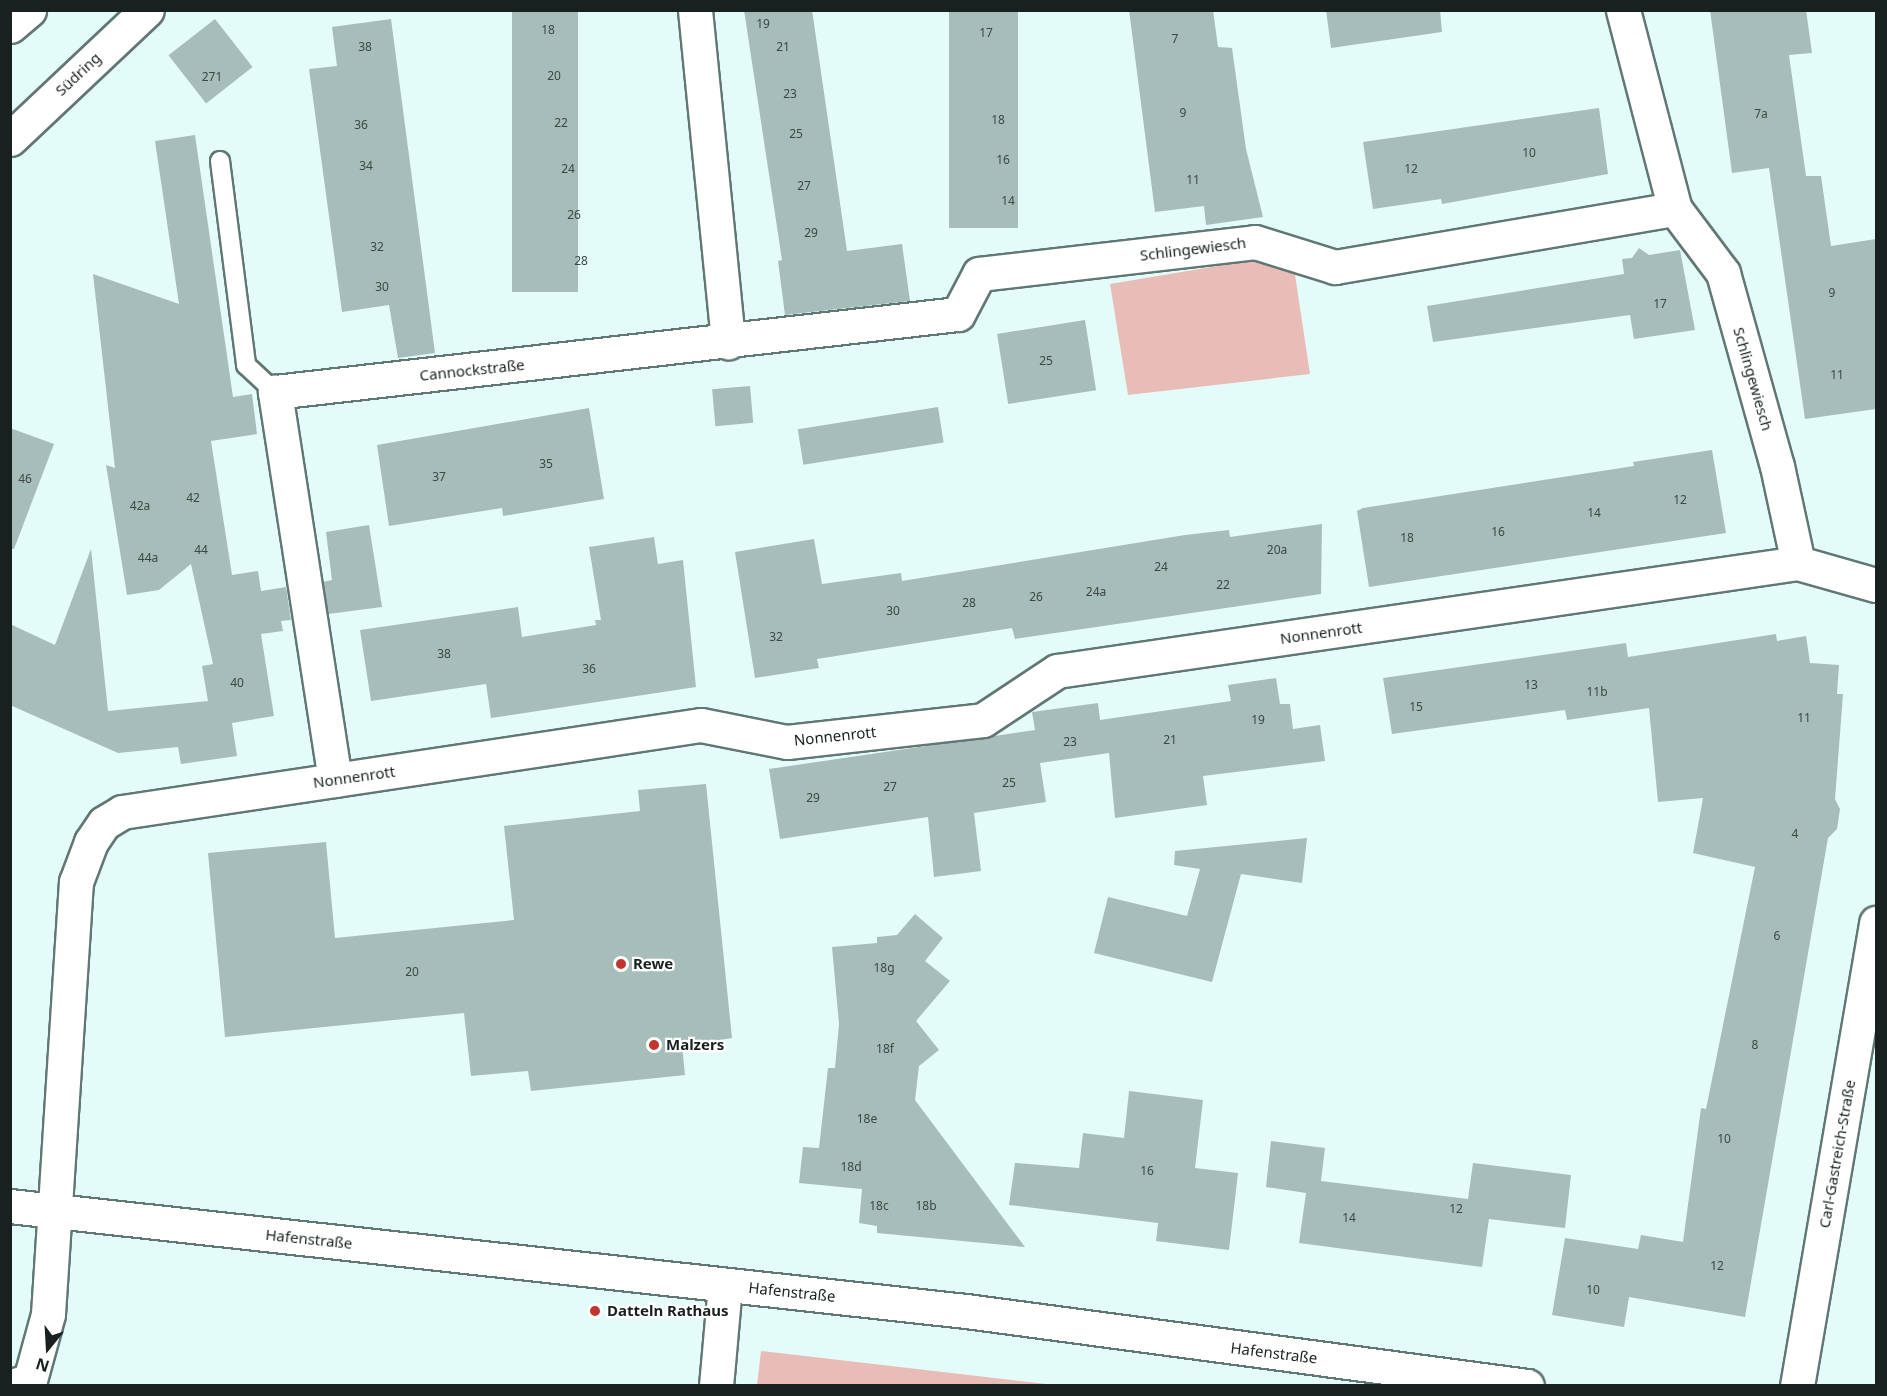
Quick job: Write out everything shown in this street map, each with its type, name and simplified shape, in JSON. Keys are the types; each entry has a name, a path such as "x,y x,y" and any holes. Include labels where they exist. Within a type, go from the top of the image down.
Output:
{"street":[{"path":"10,27 29,10"},
{"name":"Südring","path":"10,139 147,10"},
{"path":"695,10 728,342"},
{"name":"Schlingewiesch","path":"1623,10 1676,209 1722,273 1777,466 1798,563"},
{"name":"Schlingewiesch","path":"728,342 958,314 980,274 1255,242 1335,267 1676,209"},
{"name":"Cannockstraße","path":"275,392 728,342"},
{"path":"275,392 336,780"},
{"name":"Nonnenrott","path":"56,1213 76,882 91,842 104,823 122,812 701,725 787,742 983,720 1058,671 1798,563 1876,585"},
{"name":"Carl-Gastreich-Straße","path":"1797,1386 1876,923"},
{"name":"Hafenstraße","path":"10,1206 56,1213 966,1311 1527,1386"},
{"name":"Hafenstraße","path":"10,1212 56,1213"},
{"path":"12,1386 30,1380 48,1314 56,1213"},
{"path":"716,1386 725,1285"}],"lane":[{"path":"220,161 246,365 275,392"}],"shaded area":[{"path":"1253,260 1294,268 1310,374 1128,395 1110,284"},
{"path":"761,1351 1055,1385 757,1385"}],"building":[{"path":"512,10 578,10 578,292 512,292"},
{"path":"744,10 812,10 847,251 902,244 910,301 785,315 778,261 782,260"},
{"path":"949,10 1018,10 1018,228 949,228"},
{"path":"1129,10 1213,10 1218,47 1232,48 1246,149 1263,217 1206,225 1204,206 1155,212"},
{"path":"1326,10 1440,10 1442,32 1331,48"},
{"path":"1710,10 1806,10 1812,53 1789,55 1806,176 1821,176 1831,246 1876,239 1876,409 1805,419 1769,168 1732,173"},
{"path":"215,19 253,67 206,103 169,55"},
{"path":"391,19 435,353 398,358 389,305 342,312 309,69 337,66 332,27"},
{"path":"1599,108 1608,174 1442,204 1441,199 1373,209 1363,142"},
{"path":"195,135 233,397 252,394 257,434 211,441 232,575 258,571 261,591 286,587 291,620 281,621 283,631 261,634 274,716 232,723 237,756 181,764 178,747 118,753 10,705 10,624 55,645 91,549 108,711 208,701 202,666 213,664 191,564 159,590 127,595 106,465 115,468 93,274 179,304 155,141"},
{"path":"1639,248 1649,255 1680,250 1695,330 1634,339 1630,315 1433,342 1427,306 1624,274 1622,259 1632,258"},
{"path":"1085,320 1096,390 1008,404 997,334"},
{"path":"750,386 753,423 715,426 712,389"},
{"path":"938,407 944,443 803,465 798,429"},
{"path":"589,408 604,499 503,516 502,508 389,526 377,445"},
{"path":"10,428 54,444 14,549 10,549"},
{"path":"1712,450 1726,533 1369,587 1357,511 1363,508 1634,466 1633,462"},
{"path":"1322,524 1321,594 1015,639 1012,628 817,659 819,668 755,678 735,552 814,539 822,584 901,573 902,581 1185,535 1229,530 1230,537"},
{"path":"369,525 382,607 328,614 323,582 332,580 326,532"},
{"path":"654,537 658,564 683,560 696,687 491,718 486,684 371,701 360,630 518,607 522,637 596,625 595,620 601,620 589,547"},
{"path":"1776,634 1777,641 1806,636 1810,663 1839,665 1837,694 1843,694 1835,799 1840,809 1837,829 1828,838 1745,1317 1629,1297 1624,1327 1552,1315 1565,1238 1638,1249 1641,1235 1683,1242 1701,1108 1706,1109 1755,867 1693,853 1703,798 1658,802 1649,708 1567,720 1565,710 1392,734 1383,678 1626,643 1628,657"},
{"path":"1276,678 1280,704 1290,704 1293,729 1320,725 1325,761 1203,776 1207,805 1115,818 1109,753 1040,763 1046,802 974,813 981,871 934,877 928,817 780,839 769,769 1035,730 1032,712 1098,703 1100,720 1231,701 1228,685"},
{"name":"Rewe","path":"706,784 732,1038 682,1046 685,1075 531,1091 528,1071 471,1076 464,1013 225,1037 208,853 326,842 335,938 514,920 504,826 640,811 638,790"},
{"path":"1307,838 1302,883 1241,874 1212,982 1094,953 1108,897 1187,916 1200,869 1174,865 1175,851"},
{"path":"915,914 943,938 925,961 950,981 916,1021 939,1050 919,1066 915,1100 1025,1247 877,1233 877,1226 859,1223 862,1189 799,1183 803,1147 819,1148 828,1068 835,1068 839,1024 832,947 877,943 877,937 897,935"},
{"path":"1129,1091 1203,1100 1195,1168 1238,1173 1229,1250 1156,1241 1158,1223 1009,1205 1015,1163 1079,1168 1083,1133 1124,1138"},
{"path":"1271,1141 1325,1148 1321,1181 1468,1199 1473,1163 1571,1175 1565,1228 1489,1219 1482,1267 1299,1243 1306,1193 1266,1187"}],"place":[{"name":"Rewe","path":"621,964"},
{"name":"Malzers","path":"654,1045"},
{"name":"Datteln Rathaus","path":"595,1311"}]}
